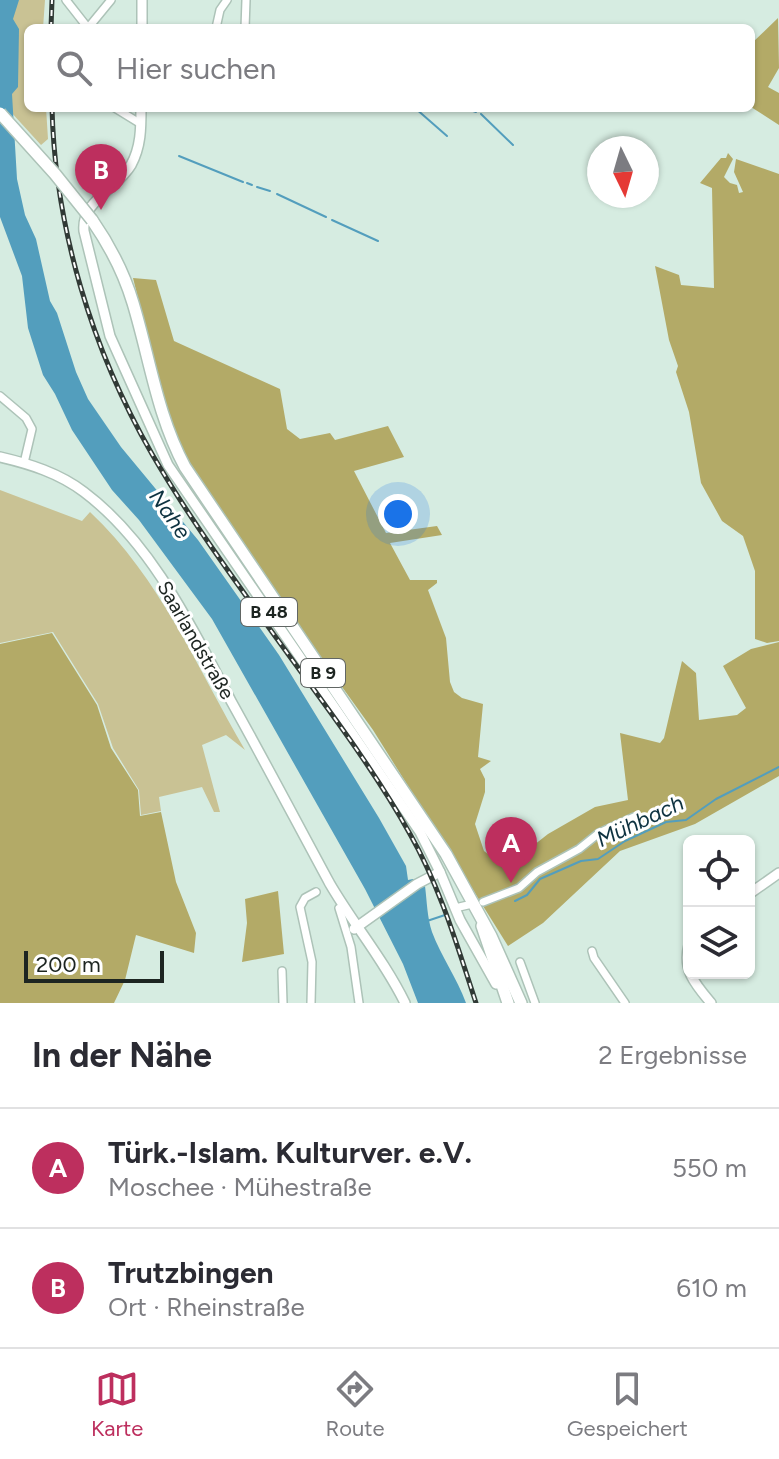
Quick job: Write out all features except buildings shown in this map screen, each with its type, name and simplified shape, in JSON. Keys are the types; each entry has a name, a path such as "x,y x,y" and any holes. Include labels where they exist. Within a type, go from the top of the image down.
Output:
{"highway":[{"name":"B 9","path":"0,113 55,174 110,248 128,290 162,418 185,467 432,832 476,906 521,1003"},
{"path":"476,906 506,1003"}],"main road":[{"path":"142,0 142,24"},
{"name":"B 48","path":"141,112 137,152 129,168 91,206 84,219 84,231 110,336 156,442 183,490 407,811 506,1003"},
{"name":"Saarlandstraße","path":"0,457 52,473 85,493 118,523 144,555 197,637 330,884 339,908 360,925"},
{"path":"360,925 440,872"},
{"path":"755,890 779,873"},
{"name":"Saarlandstraße","path":"330,884 360,925"},
{"path":"360,925 363,939 377,954"},
{"path":"360,925 405,1003"},
{"path":"693,979 711,1003"}],"street":[{"path":"66,0 85,24"},
{"path":"91,24 111,0"},
{"path":"217,24 226,0"},
{"path":"245,24 246,0"},
{"path":"122,112 141,124"},
{"path":"0,396 26,418 32,429 24,463"},
{"path":"455,908 476,906 519,888 537,872 579,849 599,833 634,817"},
{"path":"311,1003 312,962 300,907 305,898 316,892"},
{"path":"339,908 350,943"},
{"path":"359,1003 348,933 360,925"},
{"path":"350,943 363,939"},
{"path":"592,951 625,1003"},
{"path":"520,962 535,1003"},
{"path":"282,971 283,1003"}],"shaded area":[{"path":"0,0 45,0 43,24 24,24 24,112 46,112 48,139 41,145 0,100"},
{"path":"778,18 779,68 768,87 779,93 779,125 755,110 755,40"},
{"path":"728,153 733,159 724,177 737,185 739,193 743,192 734,172 736,159 779,174 779,641 767,643 755,639 755,571 743,536 722,521 701,483 689,412 676,372 678,366 669,340 655,266 679,275 681,285 714,288 712,188 700,183"},
{"path":"133,278 156,280 174,341 280,389 287,429 300,439 330,433 335,440 388,426 404,457 354,471 386,533 437,526 442,535 390,543 410,580 437,580 428,590 446,638 450,682 454,692 462,698 483,704 478,757 491,761 480,769 485,779 485,792 475,824 484,851 492,857 520,856 548,834 595,807 628,800 620,733 660,743 664,738 682,661 696,673 699,720 737,715 746,708 723,666 751,649 779,642 779,776 695,824 620,851 543,923 508,946 373,730 271,588 186,461 163,398"},
{"path":"0,490 82,521 90,512 115,538 158,595 245,750 226,735 202,745 220,812 214,812 202,787 159,797 161,811 141,815 139,790 113,748 98,704 53,632 0,643"},
{"path":"52,633 97,705 111,748 138,790 140,816 161,812 176,882 196,933 194,953 136,935 125,980 114,1003 0,1003 0,644"},
{"path":"278,891 284,954 242,962 247,923 245,899"}],"water":[{"name":"Nahe","path":"0,0 19,0 13,19 19,29 18,87 12,94 17,179 25,215 36,239 50,301 88,399 121,447 198,540 279,655 379,818 406,866 408,880 413,879 425,886 432,932 466,1003 418,1003 403,964 365,889 212,619 139,520 112,490 72,430 43,375 28,328 22,276 0,217"}],"waterway":[{"path":"420,112 447,136"},
{"path":"481,114 513,145"},
{"path":"179,156 243,182"},
{"path":"247,183 252,185"},
{"path":"257,187 270,191"},
{"path":"277,194 326,217"},
{"path":"332,220 378,241"},
{"name":"Mühbach","path":"515,901 527,895 540,879 581,861 598,859 625,841 666,822 686,820 716,799 779,767"},
{"name":"Mühbach","path":"427,921 445,915"}],"railway":[{"path":"51,24 52,0"},
{"path":"52,112 60,198 69,243 111,373 167,480 352,742 421,854 455,938 476,1003"}],"place":[{"name":"Trutzbingen","path":"101,210"},
{"name":"Türk.-Islam. Kulturver. e.V.","path":"511,883"}]}
